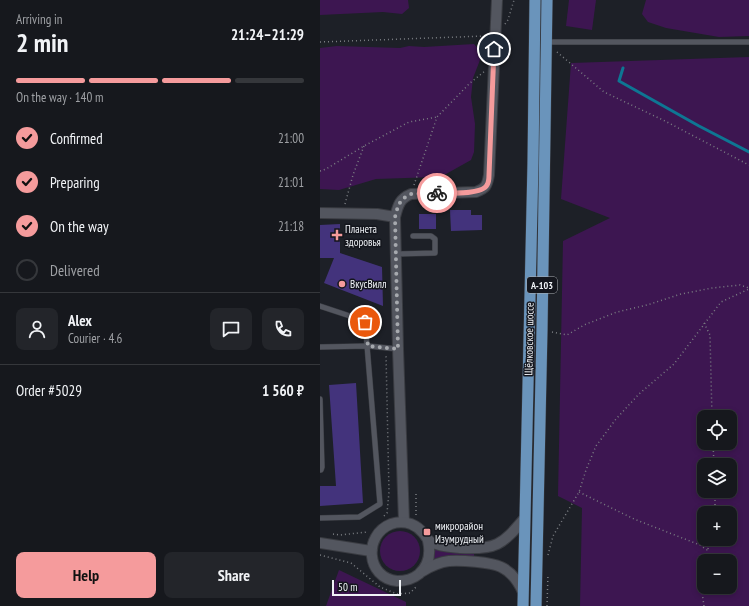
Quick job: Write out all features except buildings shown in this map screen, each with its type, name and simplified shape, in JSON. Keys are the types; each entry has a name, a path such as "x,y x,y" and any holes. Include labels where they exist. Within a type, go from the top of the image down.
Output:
{"main road":[{"name":"Щёлковское шоссе","path":"523,606 533,163 535,0"},
{"name":"Щёлковское шоссе","path":"536,606 547,0"}],"street":[{"path":"404,522 395,217 399,203 411,194 476,192 484,189 487,184 489,175 497,0"},
{"path":"320,213 377,214 395,217"},
{"path":"428,541 435,545 446,547 477,549 495,546 505,540 524,519"},
{"path":"423,571 427,564 430,549 428,541 418,528 412,524 404,522 394,523 385,526 377,533 372,542 372,559 375,567 386,578 402,581 410,580 430,567 449,561 476,562 494,564 509,572 517,580 523,592"},
{"path":"320,542 371,551"}],"lane":[{"path":"546,42 749,42"},
{"path":"396,254 436,253 434,237 413,236"},
{"path":"320,306 365,322 380,504 360,517 320,518"},
{"path":"320,346 368,346 398,349"},
{"path":"320,399 322,467 320,470"}],"path":[{"path":"504,26 508,20 514,0"},
{"path":"320,42 495,36"},
{"path":"546,42 604,92 666,121 749,165"},
{"path":"411,194 437,117 470,83 494,63"},
{"path":"320,171 409,122 437,117"},
{"path":"344,205 364,146"},
{"path":"542,330 567,335 584,325 616,312 681,294 712,288 740,285 749,288"},
{"path":"548,557 553,536 579,492 596,446 616,419 639,394 674,364 721,302 749,288"},
{"path":"704,323 710,335 712,410"},
{"path":"382,518 387,513 389,492 387,347"},
{"path":"416,492 416,516"},
{"path":"579,492 634,519 700,545 707,550"},
{"path":"331,534 340,535 367,532"},
{"path":"706,554 708,546"},
{"path":"320,555 335,559"},
{"path":"548,571 548,606"},
{"path":"702,594 704,606"}],"shaded area":[{"path":"320,0 408,0 409,8 402,14 383,12 320,15"},
{"path":"569,0 596,0 592,30 566,26"},
{"path":"646,0 749,0 749,36 719,37 666,28 648,22 642,14"},
{"path":"474,44 480,51 480,60 473,78 471,97 475,124 474,152 471,160 446,174 436,177 376,179 339,190 320,189 320,48 337,46 400,48 409,46 424,47"},
{"path":"749,57 749,606 580,606 582,508 558,496 563,241 610,218 561,199 571,63"},
{"path":"404,531 411,534 417,540 420,551 419,559 411,568 404,571 396,571 389,568 381,559 380,547 383,540 392,532"},
{"path":"433,548 474,552 474,557 445,556 433,559"},
{"path":"339,570 406,602 406,606 326,606"}],"waterway":[{"path":"623,68 619,81 749,152"}],"way so far":[{"path":"365,322 368,346 398,349 395,217 401,200 411,194 437,193"}],"place":[{"name":"Планета здоровья","path":"337,235"},
{"name":"ВкусВилл","path":"342,284"},
{"name":"микрорайон Изумрудный","path":"427,532"}],"route":[{"path":"437,193 476,192 484,189 487,184 489,175 494,49"}]}
